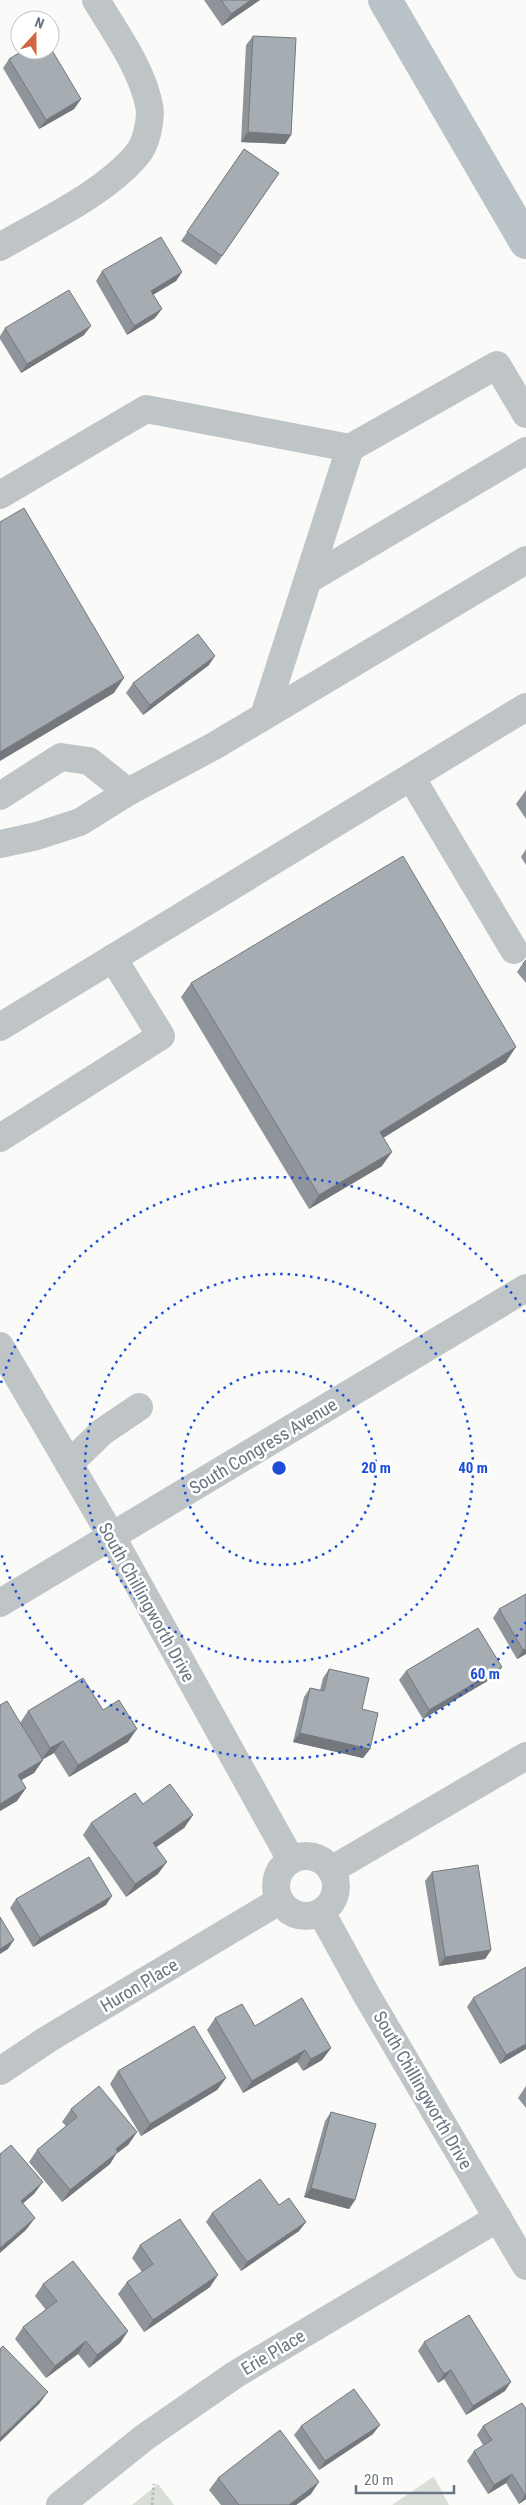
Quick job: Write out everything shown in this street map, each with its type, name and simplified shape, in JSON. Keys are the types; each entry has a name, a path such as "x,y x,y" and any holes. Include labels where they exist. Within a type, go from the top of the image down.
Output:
{"street":[{"path":"0,247 110,182 138,155 147,132 149,107 138,72 96,0"},
{"path":"0,495 146,409 350,448 497,365 526,414"},
{"path":"264,716 350,448"},
{"path":"308,580 526,451"},
{"path":"0,844 37,836 80,822 128,792 214,746 526,560"},
{"path":"0,1027 526,707"},
{"path":"0,796 61,757 89,762 128,792"},
{"path":"411,777 514,950"},
{"path":"0,1138 161,1036 113,958"},
{"name":"South Congress Avenue","path":"0,1603 526,1288"},
{"name":"South Chillingworth Drive","path":"0,1346 112,1537 291,1860"},
{"path":"69,1464 102,1432 140,1407"},
{"path":"332,1870 526,1756"},
{"path":"306,1855 316,1857 332,1870 336,1890 333,1900 321,1912 308,1917 297,1916 287,1911 279,1901 275,1886 276,1876 281,1868 291,1860 306,1855"},
{"name":"Huron Place","path":"0,2071 48,2039 279,1901"},
{"name":"South Chillingworth Drive","path":"321,1912 366,1994 526,2266"},
{"name":"Erie Place","path":"60,2505 145,2438 236,2374 498,2218"}],"path":[{"path":"152,2505 154,2484"}],"shaded area":[{"path":"433,2477 449,2505 392,2505"},
{"path":"158,2484 174,2505 132,2505"}],"building":[{"path":"221,0 251,0 231,14"},
{"path":"253,36 296,38 291,135 248,132"},
{"path":"9,59 58,60 81,99 46,120"},
{"path":"244,149 279,173 222,256 187,232"},
{"path":"161,237 182,272 151,291 162,309 134,326 102,271"},
{"path":"69,290 91,326 27,364 5,328"},
{"path":"24,508 124,678 0,752 0,522"},
{"path":"198,634 215,656 150,705 133,683"},
{"path":"403,856 516,1047 380,1132 392,1152 319,1195 191,983"},
{"path":"526,1594 526,1649 523,1650 499,1609"},
{"path":"478,1628 502,1667 429,1710 406,1671"},
{"path":"329,1669 369,1678 362,1709 378,1713 370,1749 300,1733 310,1688 324,1691"},
{"path":"83,1678 103,1710 119,1700 137,1729 78,1765 63,1741 50,1748 28,1711"},
{"path":"7,1701 43,1760 18,1775 26,1788 0,1804 0,1705"},
{"path":"170,1784 193,1815 153,1843 167,1862 135,1884 91,1823 135,1793 143,1804"},
{"path":"89,1857 112,1896 40,1938 16,1899"},
{"path":"478,1865 491,1950 445,1957 432,1872"},
{"path":"0,1917 14,1940 0,1949"},
{"path":"526,1967 526,2044 506,2055 473,1998"},
{"path":"302,1998 331,2048 311,2059 305,2050 252,2081 215,2018 242,2004 255,2026"},
{"path":"194,2026 226,2078 150,2124 118,2071"},
{"path":"99,2086 137,2132 116,2149 118,2152 70,2190 37,2150 77,2117 71,2109"},
{"path":"331,2112 376,2124 355,2200 311,2188"},
{"path":"11,2145 43,2182 21,2201 35,2218 0,2248 0,2154"},
{"path":"260,2179 279,2205 289,2198 306,2222 247,2262 212,2213"},
{"path":"180,2219 218,2275 153,2320 127,2282 153,2264 140,2245"},
{"path":"73,2261 128,2331 97,2355 86,2341 55,2366 23,2327 57,2301 43,2284"},
{"path":"469,2315 511,2382 473,2406 451,2370 444,2374 424,2342"},
{"path":"3,2346 48,2392 0,2438 0,2349"},
{"path":"354,2389 380,2425 325,2461 301,2426"},
{"path":"522,2403 526,2409 525,2495 512,2474 494,2485 474,2451 492,2440 483,2426"},
{"path":"280,2430 319,2482 289,2505 239,2505 218,2478"}],"waterway":[{"path":"385,0 526,242"}]}
